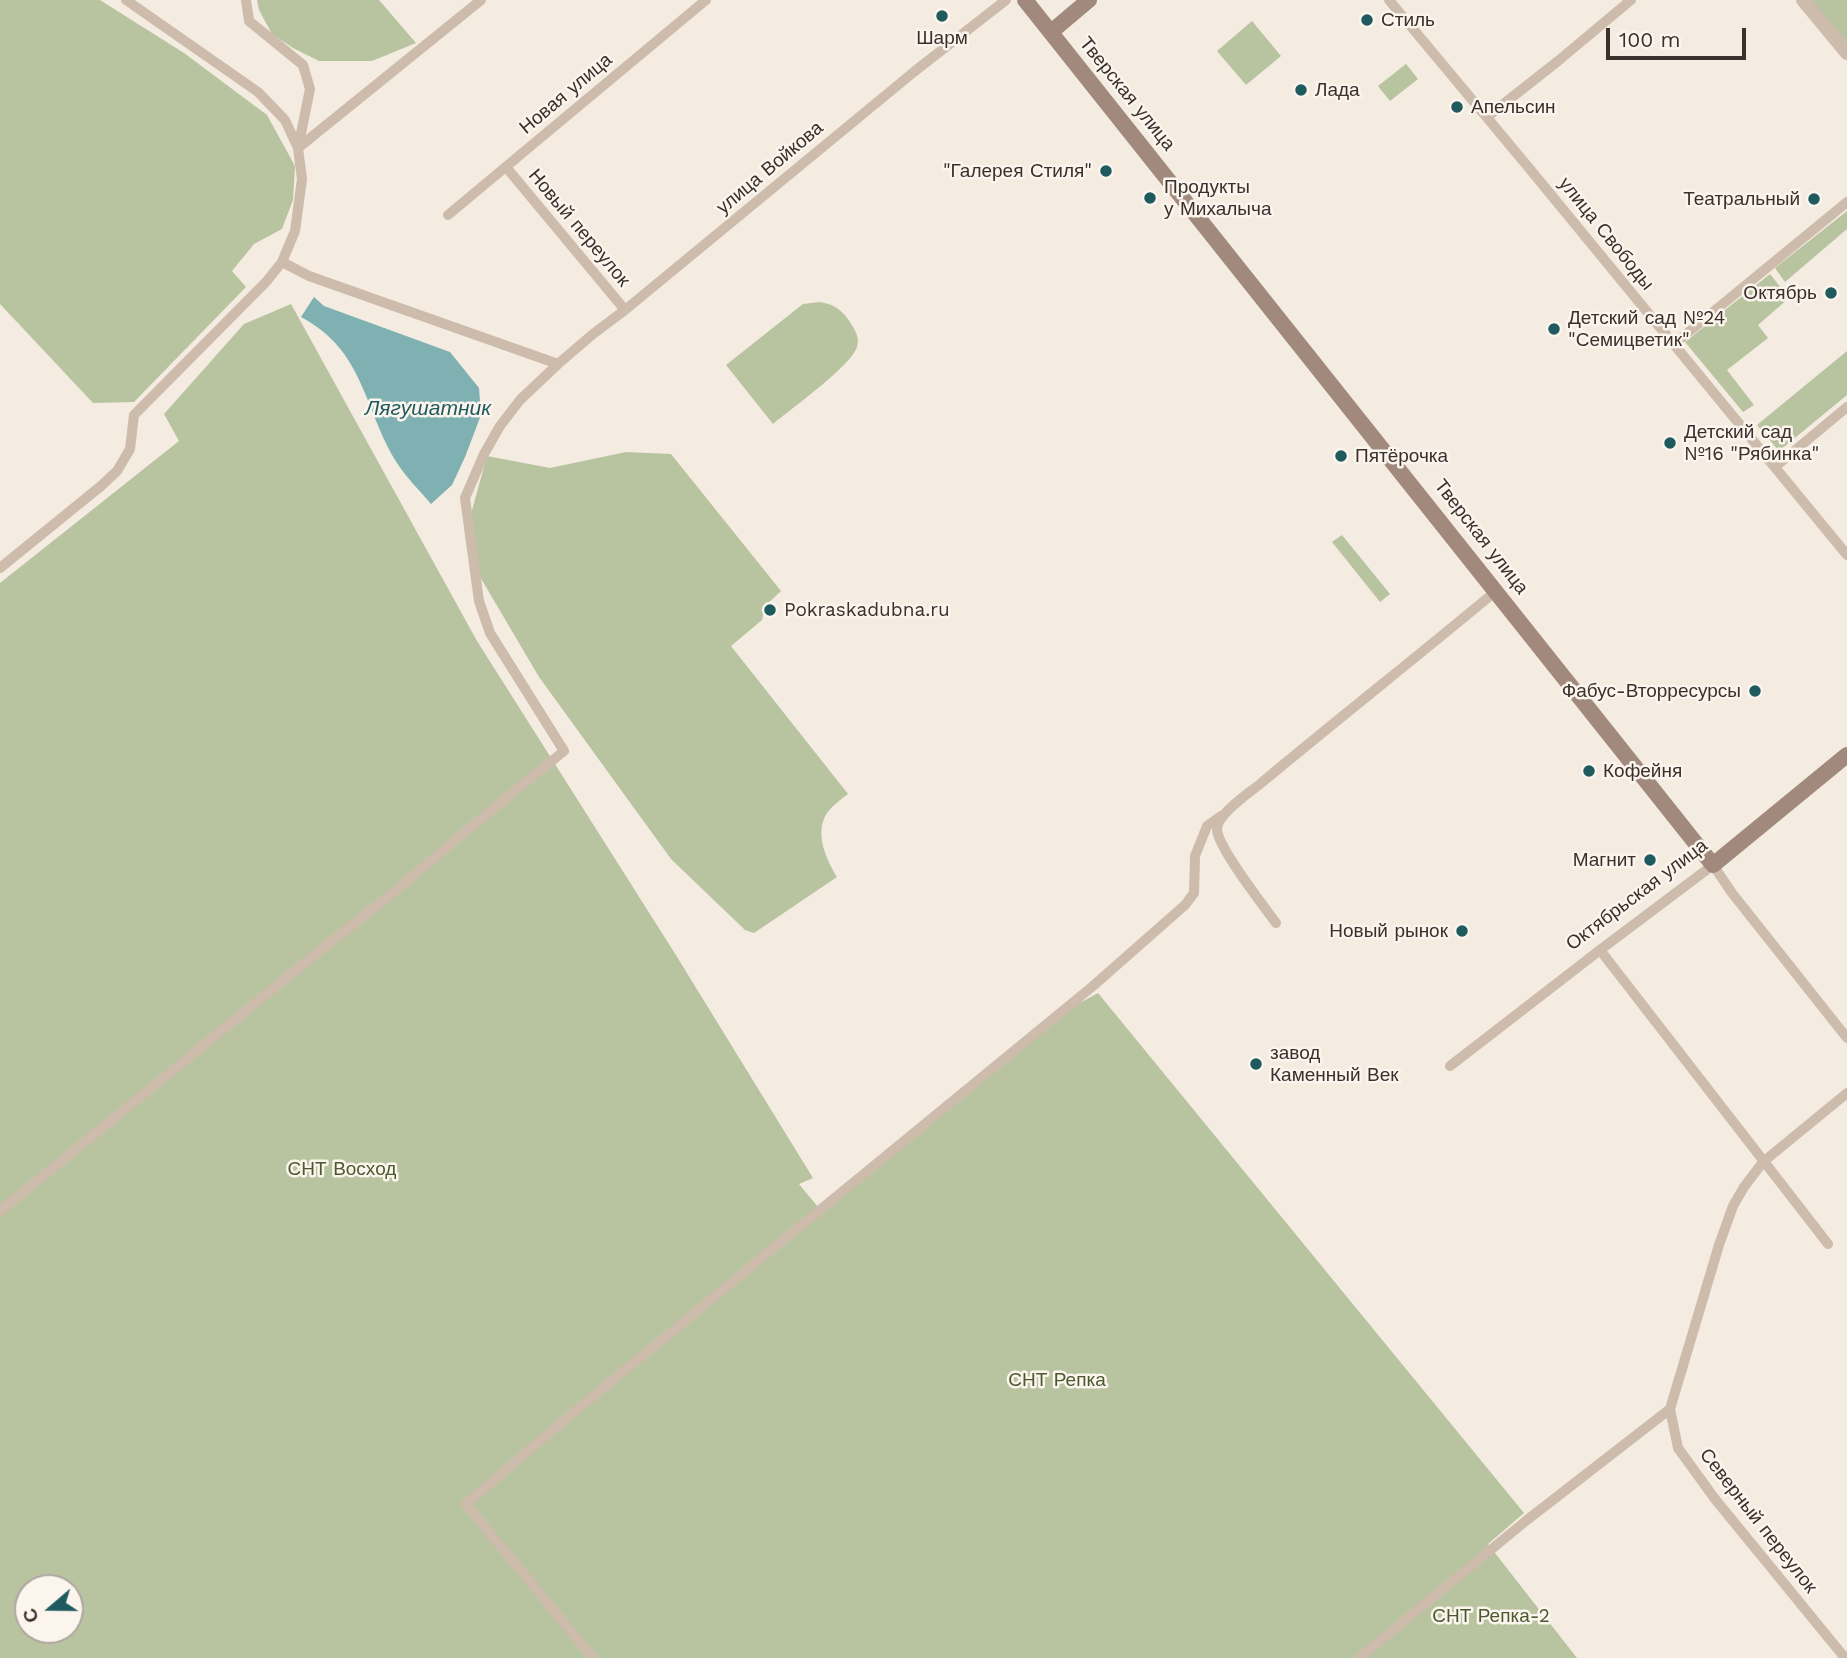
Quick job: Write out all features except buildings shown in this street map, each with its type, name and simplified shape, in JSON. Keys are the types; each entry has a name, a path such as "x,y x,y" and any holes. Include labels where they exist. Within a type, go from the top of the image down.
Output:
{"main road":[{"name":"Тверская улица","path":"1026,0 1713,865"},
{"path":"1051,32 1089,0"},
{"name":"Октябрьская улица","path":"1713,865 1847,755"}],"street":[{"path":"0,568 117,471 130,449 134,415 266,282 282,262 295,231 302,179 298,148 285,120 258,92 126,0"},
{"path":"246,0 249,21 303,65 310,89 298,148"},
{"path":"298,148 481,0"},
{"name":"Новая улица","path":"448,215 706,0"},
{"name":"улица Войкова","path":"0,1211 564,751 490,633 479,601 465,498 484,454 500,426 520,400 593,334 1006,0"},
{"name":"улица Свободы","path":"1389,0 1847,555"},
{"path":"1487,117 1631,0"},
{"path":"1803,0 1847,54"},
{"name":"Новый переулок","path":"506,167 625,310"},
{"path":"1674,344 1847,202"},
{"path":"282,262 309,276 558,364"},
{"path":"1775,467 1847,407"},
{"path":"593,1658 466,1504 1093,986 1185,905 1194,893 1195,856 1207,826 1496,591"},
{"path":"1221,816 1217,825 1220,841 1276,923"},
{"name":"Октябрьская улица","path":"1450,1066 1713,865"},
{"name":"Тверская улица","path":"1713,865 1732,893 1847,1038"},
{"path":"1600,950 1828,1244"},
{"name":"Северный переулок","path":"1845,1658 1714,1499 1678,1448 1670,1409 1733,1206 1763,1162 1847,1093"},
{"path":"1359,1658 1527,1520 1670,1409"}],"green space":[{"path":"0,0 100,0 184,53 267,115 295,166 293,200 282,229 254,244 232,271 246,287 134,402 93,403 0,304"},
{"path":"257,0 379,0 416,43 372,61 319,61 272,34 259,10"},
{"path":"1811,0 1847,0 1847,44"},
{"path":"1252,21 1281,56 1246,85 1217,51"},
{"path":"1406,64 1418,79 1390,101 1378,86"},
{"path":"1847,211 1847,229 1785,282 1775,268"},
{"path":"1770,274 1789,298 1758,325 1768,338 1727,370 1754,405 1743,412 1685,342"},
{"path":"820,302 837,308 847,318 856,334 857,347 833,376 773,424 726,365 803,304"},
{"path":"291,304 477,641 813,1178 799,1184 823,1213 1067,1010 1098,993 1524,1513 1488,1544 1577,1658 0,1658 0,583 179,441 164,414 244,324"},
{"path":"1847,351 1847,395 1779,451 1757,425"},
{"path":"626,452 671,454 781,591 765,606 762,620 731,646 848,794 834,805 823,821 823,846 837,877 754,933 745,930 671,859 539,677 476,570 469,521 487,456 550,468"},
{"path":"1342,535 1390,594 1380,602 1332,542"}],"water":[{"name":"Лягушатник","path":"314,297 324,306 450,352 479,388 481,415 465,457 452,485 431,504 397,463 351,364 338,346 301,317"}],"place":[{"name":"Шарм","path":"942,16"},
{"name":"Стиль","path":"1367,20"},
{"name":"Лада","path":"1301,90"},
{"name":"Апельсин","path":"1457,107"},
{"name":"\"Галерея Стиля\"","path":"1106,171"},
{"name":"Продукты у Михалыча","path":"1150,198"},
{"name":"Театральный","path":"1814,199"},
{"name":"Октябрь","path":"1831,293"},
{"name":"Детский сад №24 \"Семицветик\"","path":"1554,329"},
{"name":"Детский сад №16 \"Рябинка\"","path":"1670,443"},
{"name":"Пятёрочка","path":"1341,456"},
{"name":"Pokraskadubna.ru","path":"770,610"},
{"name":"Фабус-Вторресурсы","path":"1755,691"},
{"name":"Кофейня","path":"1589,771"},
{"name":"Магнит","path":"1650,860"},
{"name":"Новый рынок","path":"1462,931"},
{"name":"завод Каменный Век","path":"1256,1064"}],"park label":[{"name":"СНТ Восход","path":"342,1169"},
{"name":"СНТ Репка","path":"1057,1380"},
{"name":"СНТ Репка-2","path":"1491,1616"}]}
